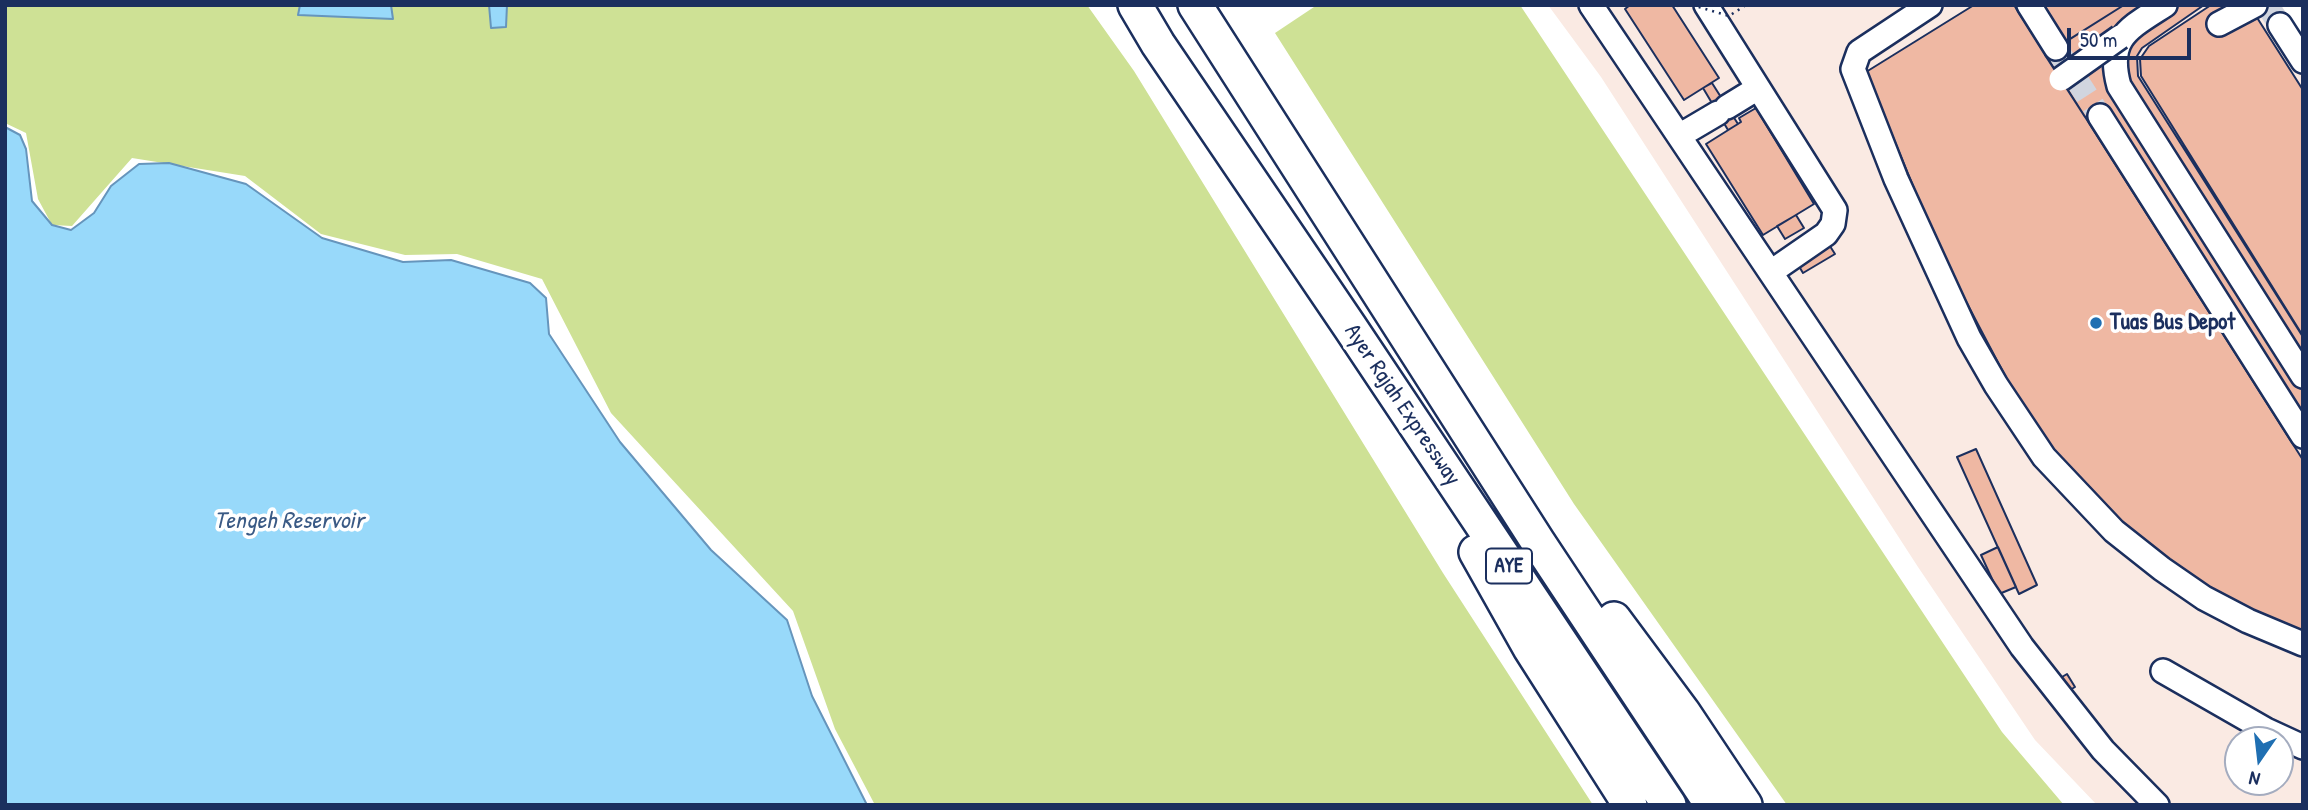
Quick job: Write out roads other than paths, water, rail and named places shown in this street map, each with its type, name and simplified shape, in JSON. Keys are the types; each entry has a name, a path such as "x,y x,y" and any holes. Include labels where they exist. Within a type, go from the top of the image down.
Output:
{"highway":[{"name":"Ayer Rajah Expressway","path":"1135,5 1158,44 1668,805"},
{"name":"Ayer Rajah Expressway","path":"1195,5 1712,805"},
{"path":"1350,327 1530,648 1630,805"},
{"path":"1520,511 1540,519 1683,712 1745,805"}],"lane":[{"path":"1591,5 2022,647 2103,750 2157,805"},
{"path":"1706,5 1835,210 1833,225 1826,234 1771,272"},
{"path":"1930,5 1859,52 1853,69 1896,179 1969,338 1996,385 2044,457 2114,531 2204,598 2248,621 2303,643"},
{"path":"2029,5 2056,48"},
{"path":"2060,79 2165,5"},
{"path":"2219,24 2250,8"},
{"path":"2280,25 2303,61"},
{"path":"2120,37 2114,55 2114,69 2119,86 2303,376"},
{"path":"1679,136 1758,88"},
{"path":"2100,117 2303,436"},
{"path":"2164,671 2266,730 2303,747"}],"water":[{"path":"300,5 391,5 393,19 298,15"},
{"path":"489,5 507,5 506,27 491,28"},
{"name":"Tengeh Reservoir","path":"5,127 20,135 26,149 32,201 52,225 71,230 94,213 111,186 139,164 169,163 246,184 322,238 403,262 451,260 530,283 546,298 549,334 620,442 711,550 787,620 812,696 867,805 5,805"}],"tunnel":[{"path":"2267,5 2280,25"},
{"path":"2056,48 2100,116"}],"place":[{"name":"Tuas Bus Depot","path":"2096,323"}]}
